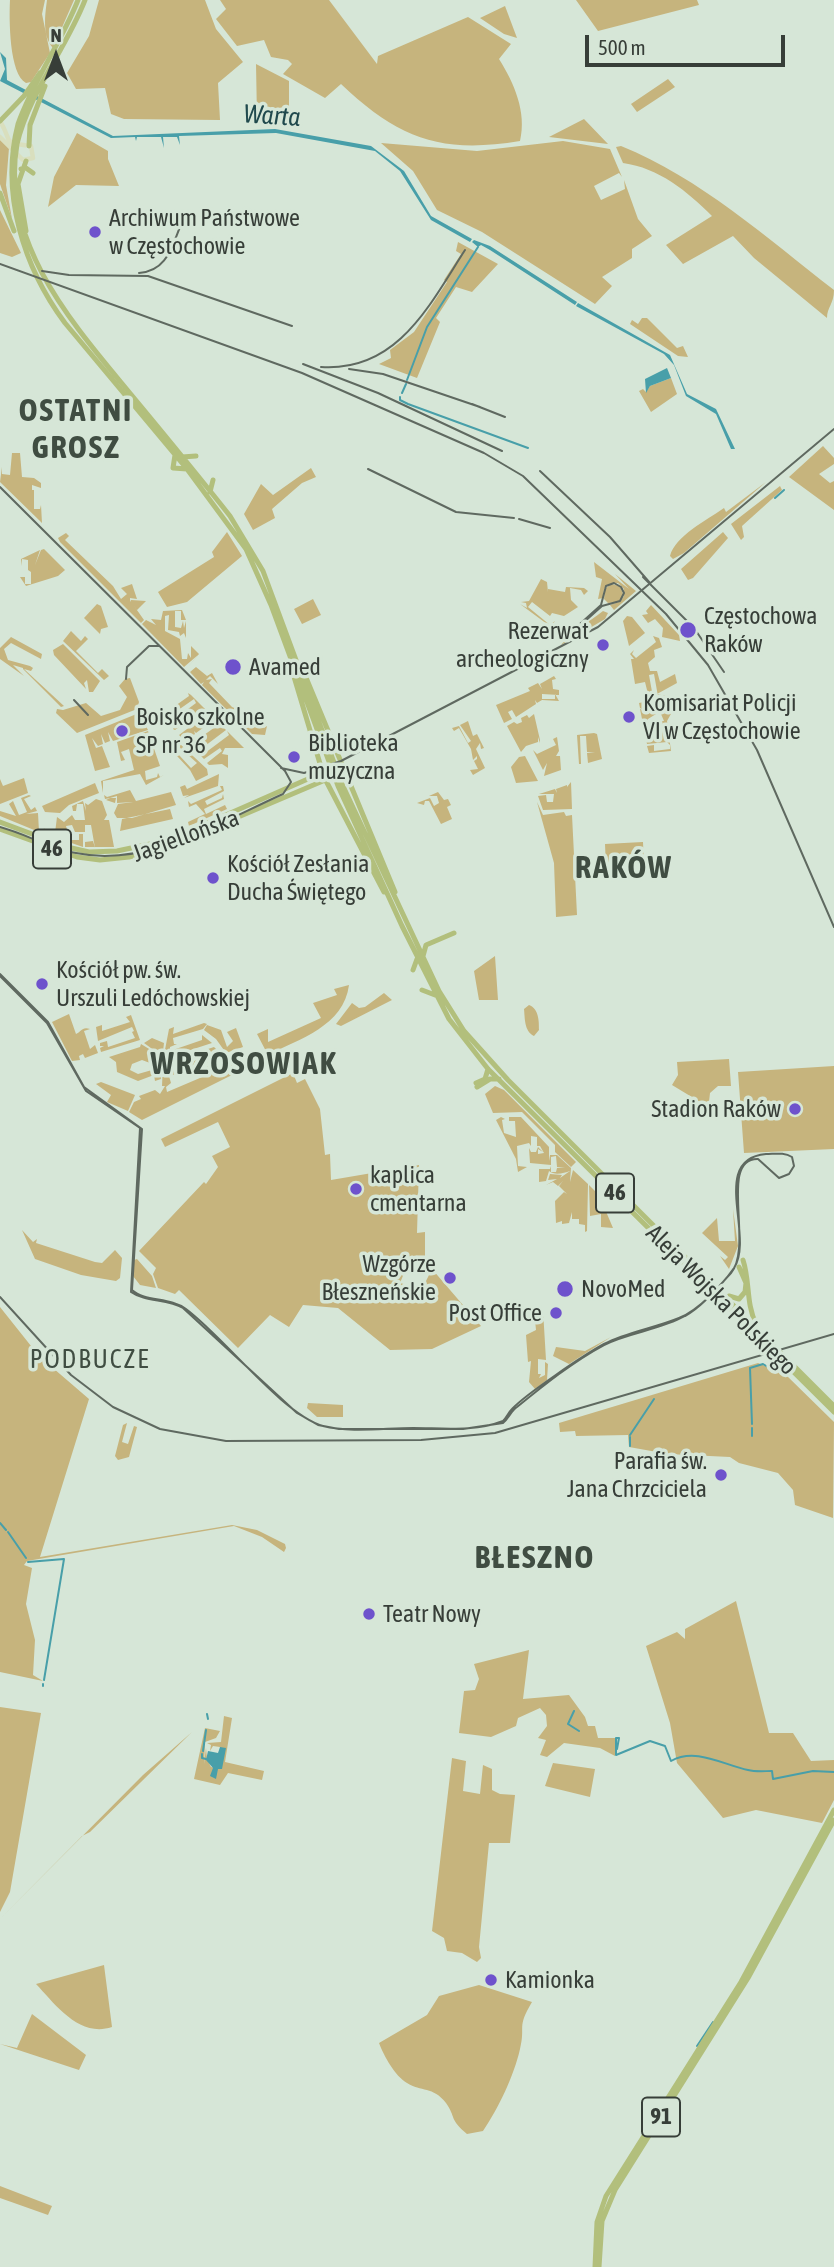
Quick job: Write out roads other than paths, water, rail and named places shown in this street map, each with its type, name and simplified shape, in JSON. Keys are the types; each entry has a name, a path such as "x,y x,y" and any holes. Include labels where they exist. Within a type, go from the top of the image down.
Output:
{"main road":[{"name":"Aleja Wojska Polskiego","path":"59,50 79,0"},
{"name":"Aleja Wojska Polskiego","path":"85,0 31,100 15,141 9,197 23,240 51,299 175,455 173,468 187,469 238,537 273,604"},
{"path":"23,240 18,195 21,169 26,161 34,156 29,146 29,130 31,100 37,90"},
{"path":"29,146 19,147 6,139 0,121 3,115 31,100"},
{"path":"0,137 26,161"},
{"path":"21,169 26,168 33,173"},
{"path":"0,193 10,223 23,240"},
{"name":"Aleja Wojska Polskiego","path":"57,308 211,492 247,542 278,615 327,755 435,995 460,1036 488,1069 711,1284"},
{"path":"182,457 196,456"},
{"path":"211,492 213,480"},
{"path":"273,604 268,614 278,615"},
{"path":"293,659 305,675 380,855 399,912"},
{"path":"293,659 325,779 369,865 399,912"},
{"path":"316,749 324,759 334,756 336,750"},
{"name":"46","path":"325,779 343,768"},
{"name":"Jagiellońska","path":"0,829 70,855 119,859 170,846 325,779"},
{"name":"Jagiellońska","path":"0,822 66,847 114,852 169,840 281,790 325,779"},
{"path":"334,792 336,784 343,781 350,784"},
{"path":"413,970 426,945 454,933"},
{"name":"Aleja Wojska Polskiego","path":"420,958 450,1009 477,1047 834,1406"},
{"path":"422,990 435,995"},
{"path":"488,1069 485,1079 477,1085 490,1079 499,1079"},
{"path":"743,1260 751,1312 759,1330"},
{"path":"733,1274 745,1273"},
{"path":"721,1294 735,1299 743,1297 746,1288 745,1273"},
{"name":"Aleja Wojska Polskiego","path":"721,1294 834,1412"},
{"path":"736,1312 742,1331"},
{"name":"91","path":"597,2267 596,2229 606,2196 720,2016 834,1810"},
{"name":"91","path":"597,2267 603,2221 615,2190 736,1998 834,1820"}],"water":[{"path":"0,52 6,58 7,80 113,136 275,129 371,146 404,171 431,216 472,239 470,242 431,220 400,171 375,151 276,133 179,136 180,145 177,137 163,137 164,148 161,137 137,137 136,141 135,137 111,138 0,81 5,69"},
{"path":"474,240 490,246 577,302 575,305 490,250 481,245 478,247 472,242"},
{"path":"578,303 670,355 687,394 716,409 735,449 731,449 716,414 686,396 674,365 664,354 576,306"},
{"path":"667,368 671,378 650,386 646,393 645,379"},
{"path":"220,1747 226,1748 222,1769 218,1769 216,1779 210,1776 213,1768 206,1760 208,1751 218,1753"}],"waterway":[{"path":"407,380 427,327 478,247"},
{"path":"402,393 406,384"},
{"path":"400,397 400,400 408,404 528,448"},
{"path":"775,498 784,490"},
{"path":"752,1424 750,1368 763,1364 776,1372"},
{"path":"630,1435 654,1399"},
{"path":"752,1428 752,1436"},
{"path":"630,1437 630,1446"},
{"path":"0,1523 6,1530"},
{"path":"8,1532 26,1558"},
{"path":"28,1562 64,1559 44,1680"},
{"path":"574,1711 568,1724 579,1731"},
{"path":"207,1714 208,1719"},
{"path":"203,1751 206,1730"},
{"path":"617,1749 619,1738 616,1738 616,1755 650,1741 665,1746 671,1761 680,1757 700,1756 751,1771 772,1771 773,1779 813,1771 834,1772"},
{"path":"202,1754 202,1758 206,1759"},
{"path":"697,2046 713,2022"}],"tram line":[{"path":"281,768 304,773 341,761 598,627 834,429"},
{"path":"0,487 285,771 291,782 283,794 209,829 183,840 130,854 103,856 76,853 0,827"},
{"path":"561,641 601,605 606,586 614,583 621,587 624,593 620,601 602,606 565,639"},
{"path":"126,679 127,667 149,646 159,646"},
{"path":"74,700 88,715"},
{"path":"0,974 48,1022 84,1087 142,1129 132,1290 137,1294 180,1305 186,1309 218,1337 235,1355 253,1374 290,1407 307,1419 323,1426 333,1428 345,1429 356,1430 368,1430 379,1429 391,1429 402,1428 413,1428 458,1429 470,1428 481,1427 492,1424 503,1421 529,1394 556,1375 595,1349 622,1336 679,1318 710,1296 717,1289 723,1282 729,1275 734,1268 739,1254 740,1237 738,1219 736,1201 736,1184 740,1169 749,1159 766,1154 789,1155 794,1166 789,1174 779,1178 758,1159 746,1163 740,1173 738,1188 739,1225 739,1244 737,1260 731,1273 726,1278 721,1284 715,1290 710,1296 704,1302 675,1321 614,1341 593,1351 538,1390 503,1423 463,1429 339,1429 318,1425 297,1413 183,1308 143,1297 131,1292 140,1128 86,1091 47,1023 0,976"}],"railway":[{"path":"139,273 156,268 166,258 180,227"},
{"path":"321,367 348,366 370,359 390,347 424,313 465,250"},
{"path":"0,264 302,373 484,453 523,476 666,614 708,665 757,750 834,927"},
{"path":"42,271 69,275 148,276 292,326"},
{"path":"303,364 378,393 502,451"},
{"path":"349,369 383,374 480,407"},
{"path":"472,404 505,417"},
{"path":"368,469 456,512 514,518"},
{"path":"540,471 610,537 650,583"},
{"path":"519,519 550,528"},
{"path":"643,577 694,628 724,672"},
{"path":"0,1297 71,1375 113,1407 160,1429 226,1441 421,1440 495,1433 834,1334"}],"place":[{"name":"Archiwum Państwowe w Częstochowie","path":"95,232"},
{"name":"Częstochowa Raków","path":"688,630"},
{"name":"Rezerwat archeologiczny","path":"603,645"},
{"name":"Avamed","path":"233,667"},
{"name":"Komisariat Policji VI w Częstochowie","path":"629,717"},
{"name":"Boisko szkolne SP nr 36","path":"122,731"},
{"name":"Biblioteka muzyczna","path":"294,757"},
{"name":"Kościół Zesłania Ducha Świętego","path":"213,878"},
{"name":"Kościół pw. św. Urszuli Ledóchowskiej","path":"42,984"},
{"name":"Stadion Raków","path":"795,1109"},
{"name":"kaplica cmentarna","path":"356,1189"},
{"name":"Wzgórze Błeszneńskie","path":"450,1278"},
{"name":"NovoMed","path":"565,1289"},
{"name":"Post Office","path":"556,1313"},
{"name":"Parafia św. Jana Chrzciciela","path":"721,1475"},
{"name":"Teatr Nowy","path":"369,1614"},
{"name":"Kamionka","path":"491,1980"}],"district":[{"name":"OSTATNI GROSZ","path":"76,430"},
{"name":"RAKÓW","path":"624,868"},
{"name":"WRZOSOWIAK","path":"244,1064"},
{"name":"PODBUCZE","path":"90,1360"},
{"name":"BŁESZNO","path":"535,1558"}],"water label":[{"name":"Warta","path":"272,116"}]}
